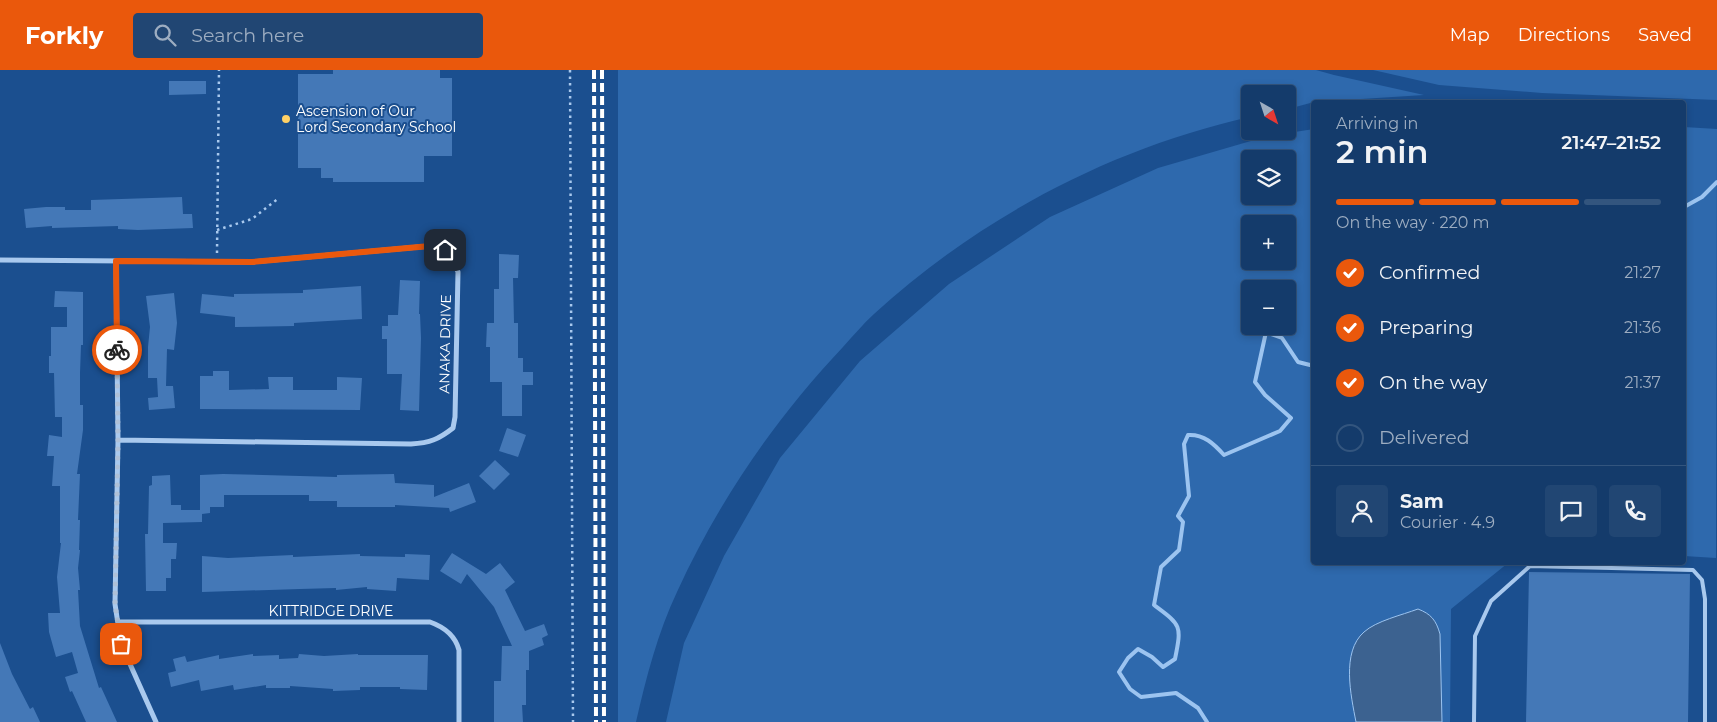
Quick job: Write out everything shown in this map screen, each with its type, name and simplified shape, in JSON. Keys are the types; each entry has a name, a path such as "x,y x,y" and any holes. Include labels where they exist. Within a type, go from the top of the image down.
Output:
{"street":[{"name":"ANAKA DRIVE","path":"0,260 217,262 275,260 430,246 445,250 453,260 458,272 454,428 443,436 428,443 411,444 118,440"},
{"path":"116,261 118,440 115,604 121,644 156,722"},
{"name":"KITTRIDGE DRIVE","path":"118,622 430,622 439,625 450,633 457,642 459,650 459,722"}],"lane":[{"path":"1474,722 1475,636 1492,601 1530,566 1692,570 1702,580 1705,599 1704,722"}],"path":[{"path":"217,262 219,70"},
{"path":"570,70 573,722"},
{"path":"218,230 252,219 279,198"}],"shaded area":[{"path":"618,70 1316,70 1424,95 1345,100 1311,100 1311,103 1296,107 1296,85 1241,85 1241,119 1198,130 1147,147 1049,191 1002,218 958,247 915,279 870,318 818,375 771,432 730,494 693,559 670,607 653,656 636,722 618,722"},
{"path":"1373,70 1717,70 1717,100 1542,93 1439,85"},
{"path":"1686,127 1717,129 1716,558 1686,556"},
{"path":"1311,129 1311,565 1506,565 1451,609 1450,722 666,722 684,643 724,556 780,458 860,361 949,284 1050,217 1158,168 1254,140 1296,140 1296,132"},
{"path":"1418,609 1432,618 1440,634 1442,722 1356,722 1350,687 1350,662 1352,651 1357,641 1369,628"}],"building":[{"path":"333,70 440,70 440,78 452,78 452,156 424,156 424,182 333,182 333,178 321,178 321,168 298,168 298,74 333,74"},
{"path":"169,81 206,81 206,94 169,95"},
{"path":"182,197 183,214 192,214 193,228 138,230 118,229 118,226 52,228 52,226 26,228 24,209 65,207 65,210 91,210 91,200"},
{"path":"499,254 519,255 518,278 513,278 514,323 518,323 518,358 523,358 523,372 533,372 533,385 522,385 522,416 502,416 502,382 490,382 490,347 486,347 487,323 494,323 494,289 499,289"},
{"path":"400,280 420,281 419,411 400,410 402,374 387,374 387,339 382,339 382,326 388,326 388,315 398,315"},
{"path":"361,286 362,319 294,323 294,326 235,327 235,317 200,313 202,294 234,297 234,294 303,293 303,290"},
{"path":"55,291 83,292 80,405 83,405 83,430 77,474 80,474 78,520 80,520 80,550 78,568 80,590 78,590 80,626 99,688 101,687 117,722 86,722 72,691 70,692 65,677 78,673 72,652 56,657 49,632 48,613 60,613 57,577 61,543 60,486 52,486 54,456 47,456 49,435 62,437 62,417 55,417 54,373 49,373 49,356 51,356 51,327 67,327 67,307 54,307"},
{"path":"174,293 177,323 174,350 167,349 166,386 173,386 175,408 149,410 148,398 158,397 157,378 148,378 150,327 146,296"},
{"path":"213,371 229,371 229,390 269,389 268,377 293,377 293,390 337,390 337,377 362,378 360,410 200,409 200,376 213,376"},
{"path":"507,428 526,435 518,457 499,451"},
{"path":"495,460 510,474 494,490 479,476"},
{"path":"394,474 395,483 434,485 434,497 469,483 476,502 450,512 449,508 395,505 395,507 337,507 337,501 309,501 309,495 224,495 224,507 210,507 210,513 202,514 202,522 163,523 163,543 177,543 176,559 171,559 171,578 166,578 166,591 146,591 145,534 148,534 149,486 152,485 152,476 170,475 171,505 181,505 181,510 200,510 200,475 337,477 337,475"},
{"path":"452,553 486,574 500,563 515,582 505,590 525,631 544,624 548,635 542,638 544,645 529,651 529,670 526,670 526,705 522,705 523,722 494,722 494,681 501,681 502,646 512,646 494,607 467,574 461,584 440,571"},
{"path":"360,554 360,556 405,557 405,554 430,555 429,580 397,578 396,591 367,589 367,587 336,590 336,588 202,592 202,556 228,558"},
{"path":"1529,572 1690,574 1688,722 1526,722"},
{"path":"0,643 12,674 30,709 33,707 40,722 0,722"},
{"path":"253,654 253,656 279,655 279,659 298,658 299,654 324,656 358,654 428,655 427,690 400,689 400,687 360,687 360,690 333,691 333,689 290,686 290,688 266,688 266,685 234,690 233,685 201,691 199,680 171,687 168,673 176,671 173,659 185,656 187,662 219,655 219,659"}],"waterway":[{"path":"1686,206 1702,197 1717,182"},
{"path":"1207,722 1198,708 1176,693 1141,697 1130,689 1119,672 1128,658 1138,649 1152,657 1163,667 1175,659 1179,632 1170,617 1154,605 1161,567 1179,550 1183,522 1178,516 1189,496 1184,444 1188,435 1199,436 1224,455 1280,431 1291,418 1265,395 1255,382 1266,332 1282,338 1298,362 1311,365"}],"railway":[{"path":"594,70 596,722"},
{"path":"602,70 604,722"}],"way so far":[{"path":"117,350 118,440 115,604 121,644"}],"place":[{"name":"Ascension of Our Lord Secondary School","path":"286,119"}],"route":[{"path":"117,350 116,261 252,262 430,246 445,250"}]}
